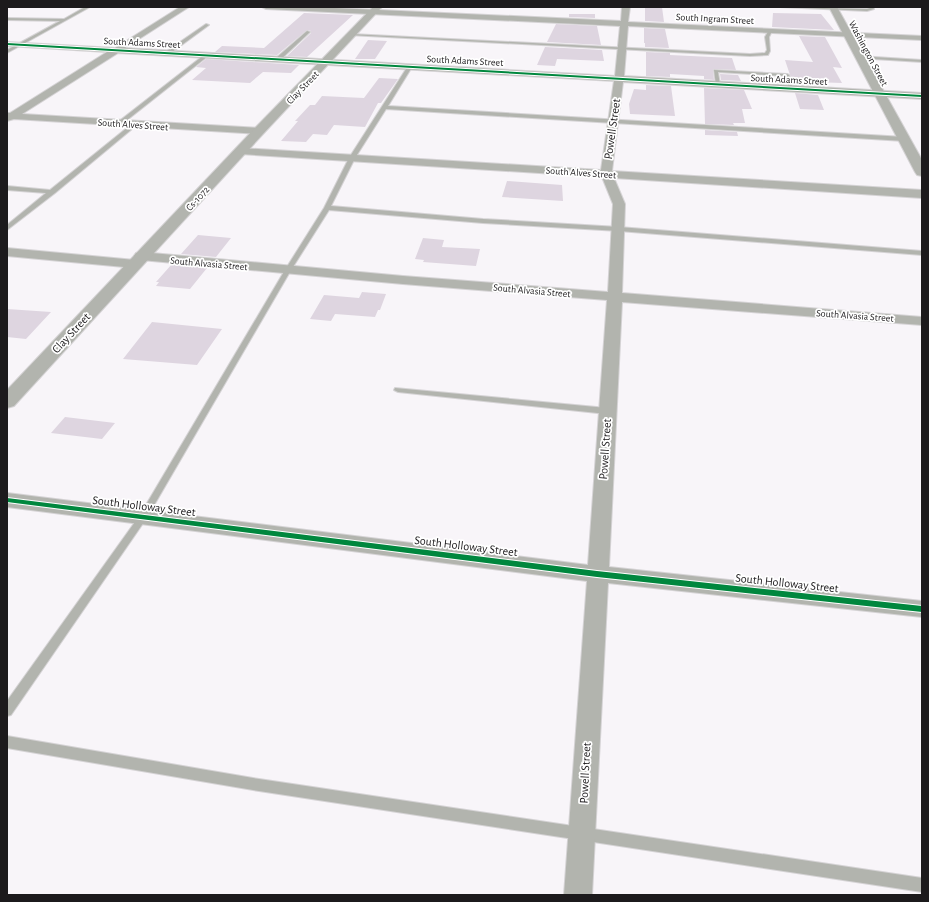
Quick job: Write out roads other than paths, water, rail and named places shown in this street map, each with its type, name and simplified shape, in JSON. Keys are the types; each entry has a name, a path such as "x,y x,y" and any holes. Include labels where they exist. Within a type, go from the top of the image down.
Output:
{"street":[{"path":"9,117 117,51 185,7"},
{"name":"South Ingram Street","path":"266,7 625,16 770,31 922,38"},
{"name":"Washington Street","path":"833,8 922,172"},
{"name":"Clay Street","path":"258,132 376,10"},
{"name":"Powell Street","path":"578,895 619,229 619,204 606,174 619,79 625,16"},
{"name":"South Adams Street","path":"7,44 922,96"},
{"name":"South Alves Street","path":"9,117 258,132"},
{"name":"Cs-1072","path":"138,260 258,132"},
{"name":"South Alves Street","path":"240,151 922,194"},
{"name":"South Alvasia Street","path":"7,252 288,270 922,321"},
{"name":"Clay Street","path":"7,402 138,260"},
{"name":"South Holloway Street","path":"7,500 597,574 922,609"}],"lane":[{"path":"7,52 88,7"},
{"path":"782,7 870,10 872,9 871,7"},
{"path":"7,19 65,20"},
{"path":"166,54 207,25"},
{"path":"351,35 761,55 766,54 769,50 767,37 770,31"},
{"path":"277,60 308,32"},
{"path":"120,123 206,56"},
{"path":"859,57 922,61"},
{"path":"7,712 143,517 288,270 327,208 352,158 410,68"},
{"path":"718,85 716,71 787,75 791,89"},
{"path":"385,107 904,139"},
{"path":"7,228 135,124"},
{"path":"7,188 53,192"},
{"path":"327,208 922,253"},
{"path":"398,390 607,411"},
{"path":"7,742 259,785 922,885"}]}
